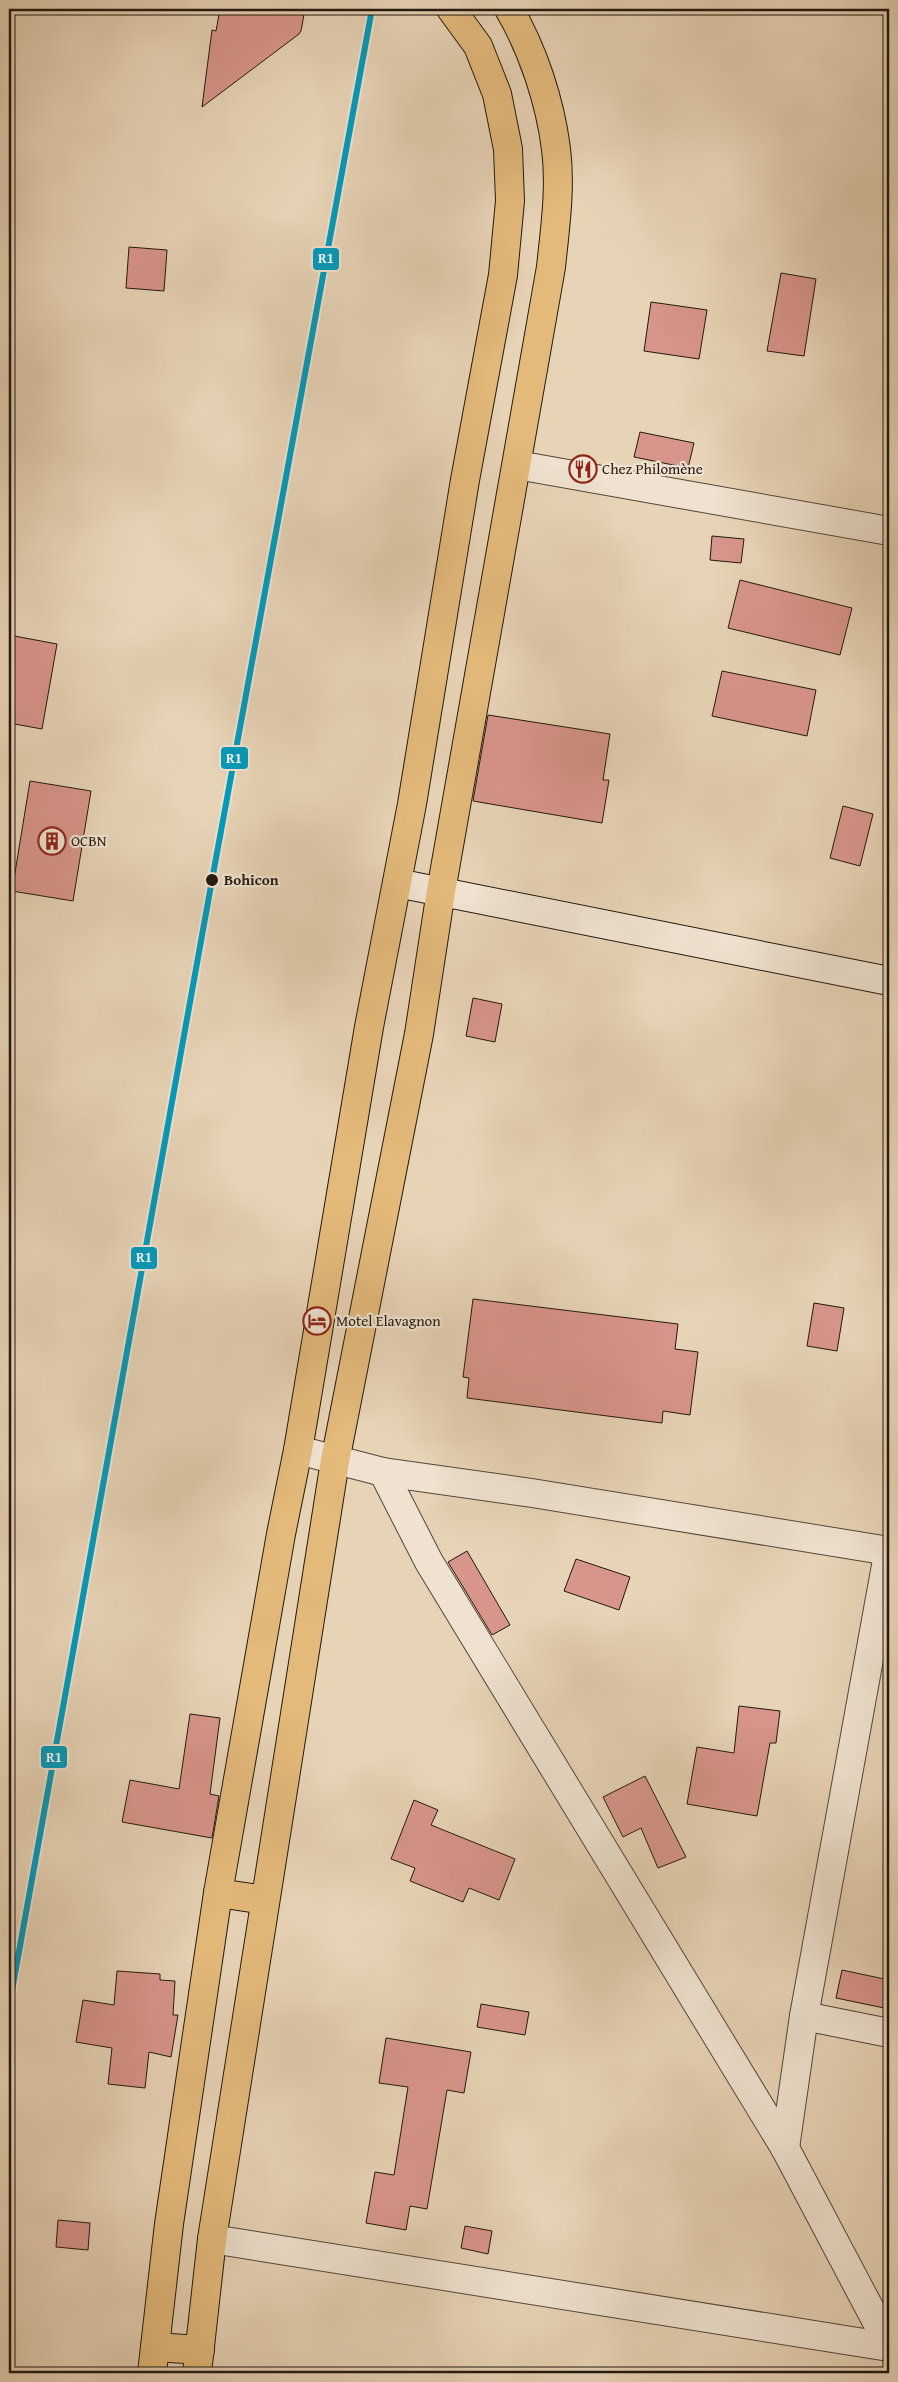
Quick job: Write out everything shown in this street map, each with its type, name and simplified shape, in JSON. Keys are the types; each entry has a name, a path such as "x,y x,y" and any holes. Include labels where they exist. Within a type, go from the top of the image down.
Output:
{"highway":[{"path":"152,2373 169,2224 218,1893 281,1534 298,1450 367,1037 397,883 465,480 503,275 510,201 508,149 497,94 478,46 452,9"},
{"path":"155,2346 199,2362 212,2239 335,1461 419,1034 441,891 551,267 557,204 556,149 542,87 520,27 509,9"},
{"path":"218,1893 265,1900"}],"street":[{"path":"517,464 889,531"},
{"path":"397,883 889,980"},
{"path":"298,1450 383,1472 532,1493 889,1550 804,2016 785,2148"},
{"path":"383,1472 429,1562 785,2148 889,2346"},
{"path":"804,2016 889,2033"},
{"path":"212,2239 889,2346"}],"building":[{"path":"220,9 305,9 299,34 202,107 212,30 216,31"},
{"path":"129,247 167,250 164,291 126,288"},
{"path":"781,273 816,279 804,356 767,351"},
{"path":"651,302 707,310 699,359 644,351"},
{"path":"640,432 694,443 688,468 634,457"},
{"path":"712,536 744,539 741,563 710,560"},
{"path":"740,580 852,608 840,655 728,628"},
{"path":"9,635 57,644 42,729 9,723"},
{"path":"722,671 816,690 807,736 712,716"},
{"path":"488,715 610,734 603,780 609,780 602,823 473,801"},
{"name":"OCBN","path":"30,781 91,791 73,901 12,891"},
{"path":"843,806 873,814 860,866 830,858"},
{"path":"473,998 502,1004 495,1042 466,1036"},
{"path":"473,1299 678,1324 675,1349 698,1352 690,1415 663,1411 662,1423 467,1398 469,1378 463,1377"},
{"path":"814,1303 844,1308 837,1351 807,1346"},
{"path":"467,1551 510,1625 492,1635 448,1562"},
{"path":"576,1559 630,1577 619,1610 564,1591"},
{"path":"739,1706 780,1711 776,1743 770,1743 757,1816 687,1804 697,1747 734,1753"},
{"path":"190,1714 220,1718 210,1794 219,1796 212,1838 122,1822 130,1780 179,1789"},
{"path":"645,1776 686,1857 658,1868 641,1828 623,1837 603,1797"},
{"path":"414,1800 438,1810 431,1825 515,1859 499,1900 469,1888 463,1902 410,1881 415,1868 391,1859"},
{"path":"842,1970 889,1980 889,2009 836,1998"},
{"path":"117,1971 160,1974 160,1980 175,1981 173,2015 178,2015 171,2057 149,2052 145,2088 108,2084 112,2048 76,2042 83,2000 114,2005"},
{"path":"481,2004 529,2012 525,2035 477,2027"},
{"path":"386,2038 471,2052 464,2093 447,2090 427,2209 410,2206 406,2230 366,2223 375,2172 394,2175 408,2087 379,2083"},
{"path":"58,2220 90,2223 88,2250 56,2247"},
{"path":"465,2226 492,2231 488,2254 461,2248"}],"transit line":[{"name":"R1","path":"9,2007 212,880 372,9"}],"place":[{"name":"Chez Philomène","path":"583,469"},
{"name":"OCBN","path":"52,841"},
{"name":"Bohicon","path":"212,880"},
{"name":"Motel Elavagnon","path":"317,1321"}]}
